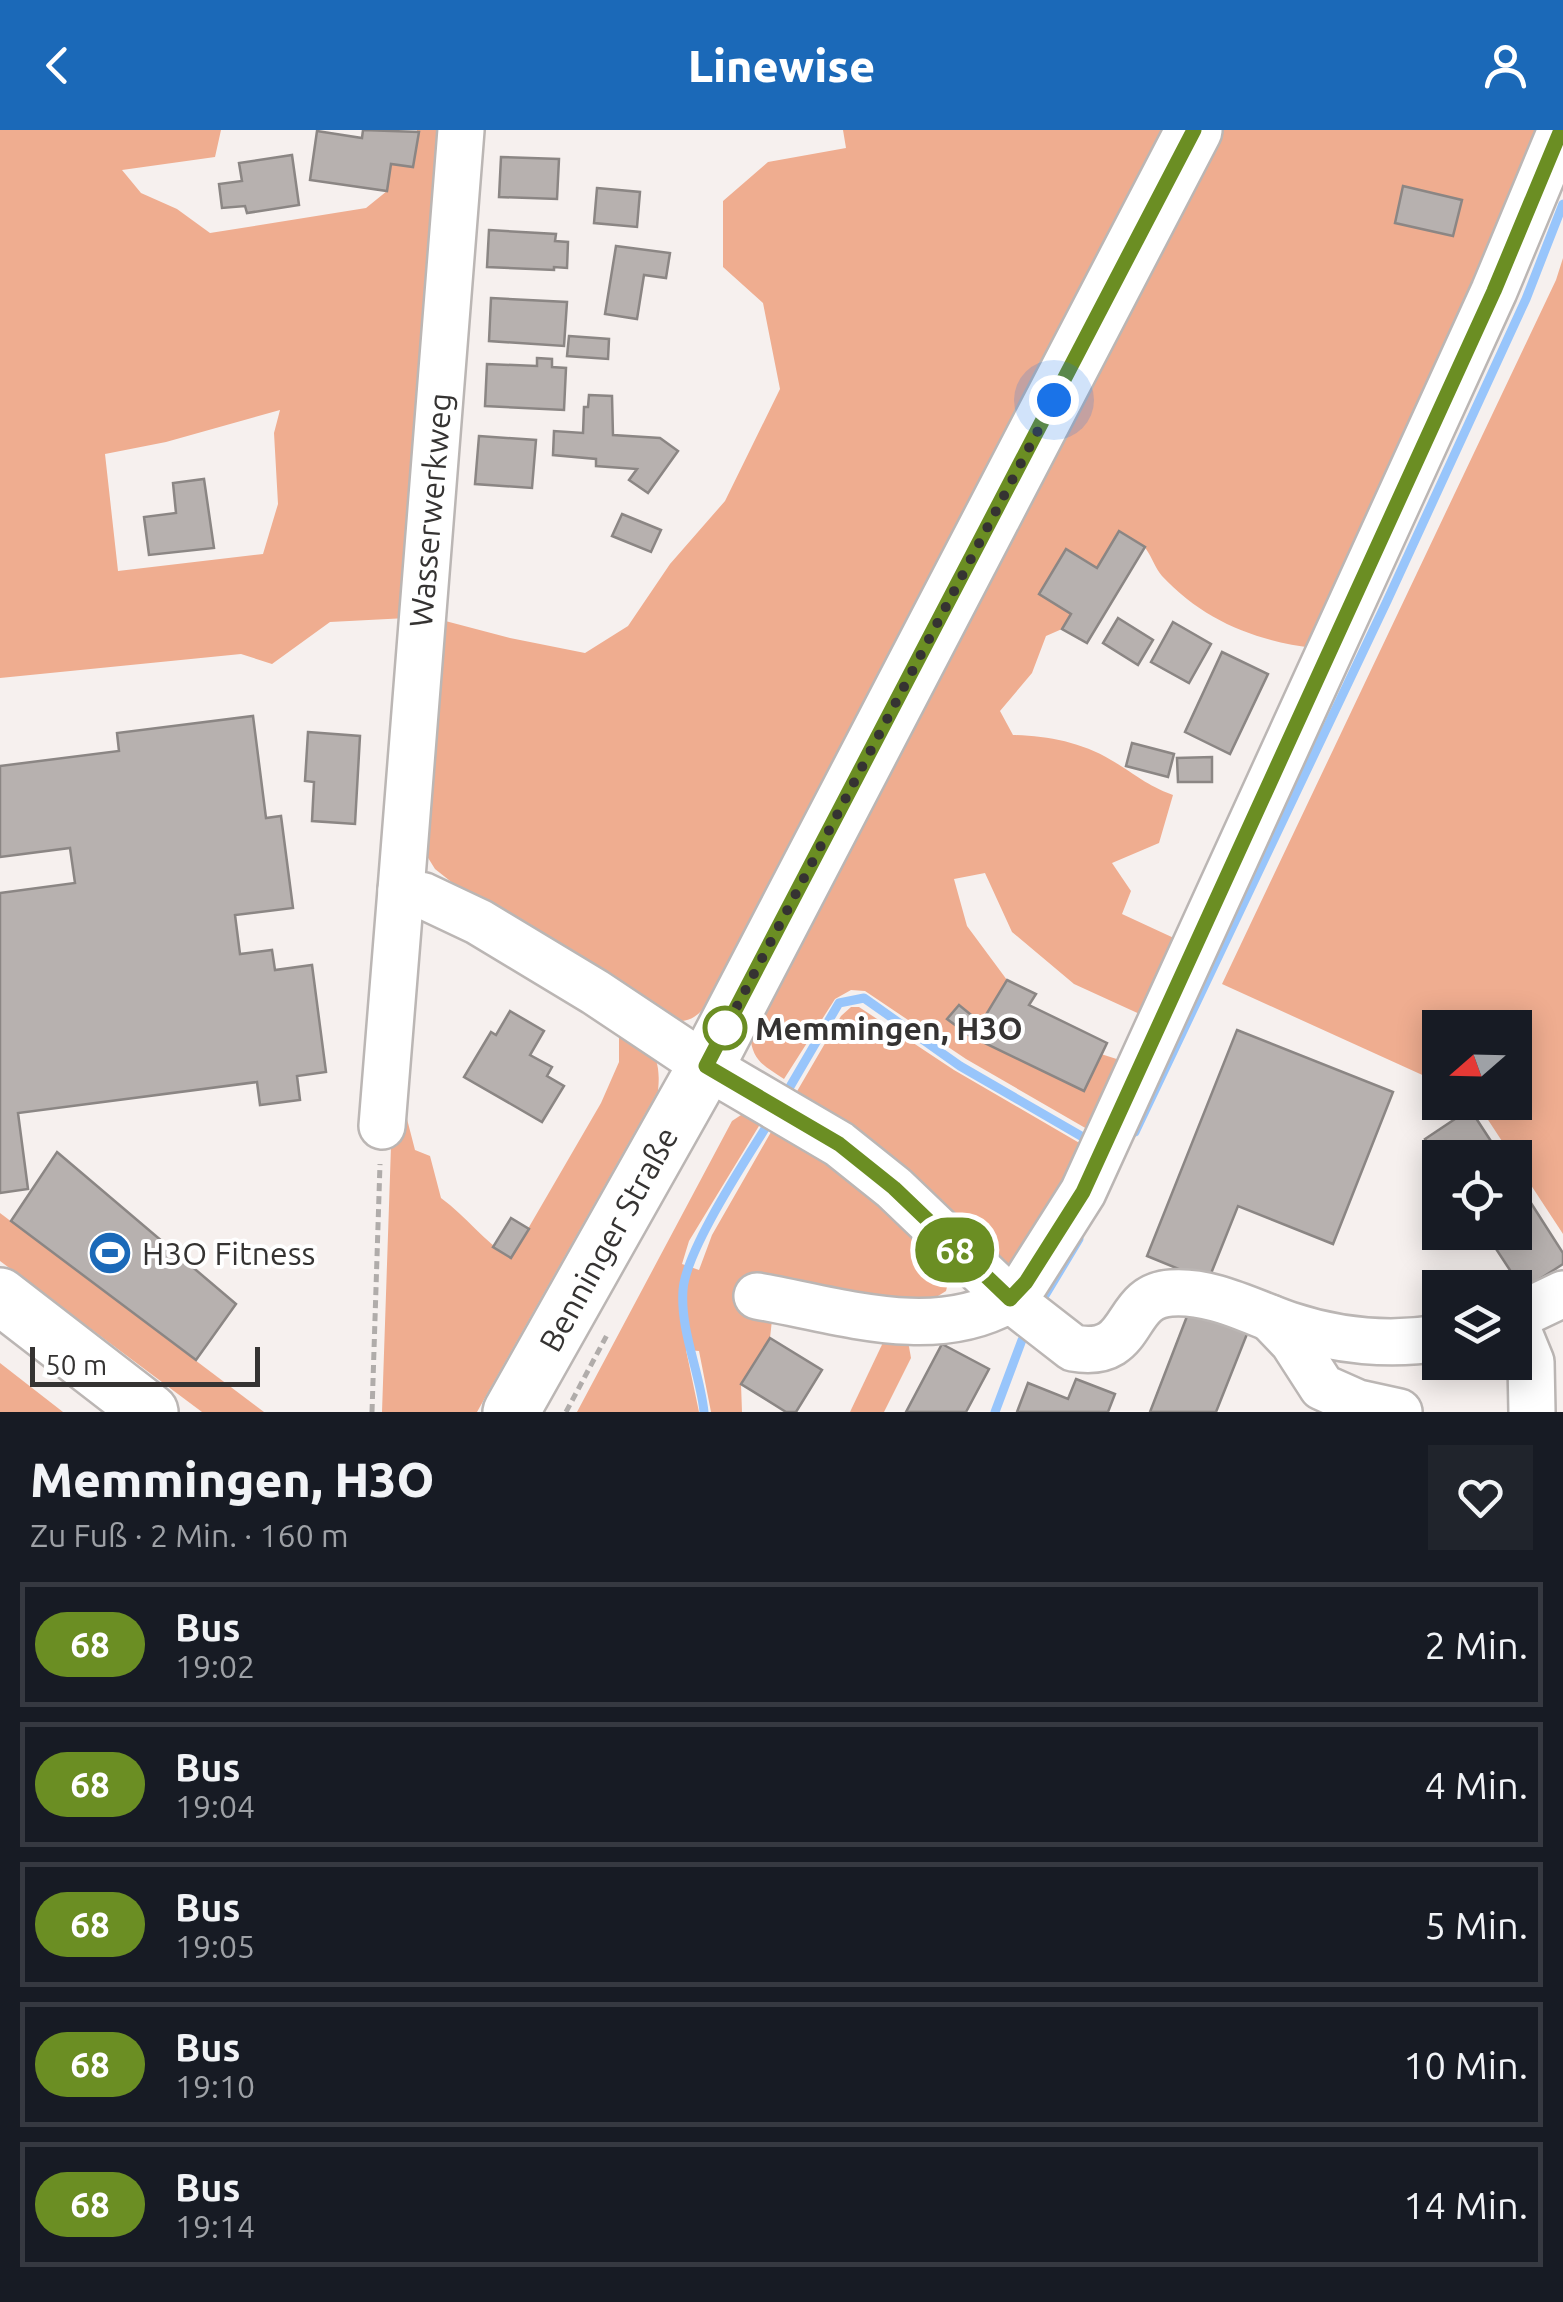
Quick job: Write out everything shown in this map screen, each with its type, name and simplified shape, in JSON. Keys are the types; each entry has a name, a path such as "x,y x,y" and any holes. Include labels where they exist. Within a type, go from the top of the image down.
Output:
{"main road":[{"name":"Benninger Straße","path":"511,1412 706,1066 1194,130"},
{"path":"0,1296 150,1412"}],"street":[{"name":"Wasserwerkweg","path":"382,1126 461,130"},
{"path":"757,1296 939,1322 988,1312 1010,1299 1026,1282 1083,1192 1494,291 1561,130"},
{"path":"400,890 424,896 479,922 595,992 706,1066 839,1144 894,1188 1010,1299 1073,1348 1100,1350 1111,1346 1149,1300 1169,1293 1211,1297 1322,1334 1370,1341 1422,1339"},
{"path":"1532,1311 1563,1294"},
{"path":"1270,1318 1293,1342 1322,1388 1358,1403 1399,1412"},
{"path":"1532,1380 1532,1412"}],"path":[{"path":"372,1412 382,1126"}],"shaded area":[{"path":"0,130 221,130 215,157 122,170 141,193 177,209 210,233 366,208 387,191 391,164 413,167 417,130 448,130 407,618 330,622 272,664 241,654 0,678","holes":["280,410 274,433 278,504 263,554 118,571 105,454 166,442"]},
{"path":"843,130 1166,130 709,1002 690,1019 664,1019 464,892 435,869 422,848 434,618 585,653 628,626 670,564 725,501 780,389 763,303 723,267 723,201 768,162 846,148"},
{"path":"1213,130 1541,130 1314,648 1251,634 1213,616 1162,576 1143,546 1120,532 1097,568 1066,550 1039,594 1071,614 1062,629 1046,636 1032,673 1000,711 1013,735 1076,744 1173,795 1159,843 1112,863 1131,891 1122,914 1176,939 1144,1016 1074,984 1012,932 985,873 954,879 967,926 1007,980 981,1023 948,1019 970,1036 1083,1091 1101,1054 1126,1062 1094,1133 966,1059 865,991 851,990 835,999 784,1079 756,1056 750,1034"},
{"path":"1563,258 1563,1234 1532,1187 1532,1140 1501,1140 1488,1120 1532,1120 1532,1010 1422,1010 1422,1075 1222,984 1556,280"},
{"path":"851,1007 859,1007 954,1070 1088,1148 1022,1254 1007,1264 991,1259 796,1093 841,1016"},
{"path":"619,1024 651,1051 658,1067 658,1091 477,1412 382,1412 392,1117 407,1119 415,1150 430,1156 441,1198 511,1258 601,1103 619,1062"},
{"path":"744,1113 762,1121 689,1241 682,1264 699,1270 712,1235 775,1125 823,1153 945,1259 950,1275 946,1291 930,1301 772,1320 770,1338 741,1384 742,1412 711,1412 699,1351 686,1350 699,1412 577,1412 732,1121"},
{"path":"0,1213 264,1412 202,1412 0,1261"},
{"path":"888,1332 908,1341 911,1358 884,1412 850,1412"},
{"path":"0,1363 63,1412 0,1412"}],"building":[{"path":"363,130 419,132 413,167 391,164 387,191 310,180 317,131 362,138"},
{"path":"292,155 299,205 247,213 245,206 222,208 219,184 242,181 239,163"},
{"path":"501,157 559,159 557,199 499,197"},
{"path":"1403,186 1462,200 1453,236 1395,223"},
{"path":"597,188 640,192 637,227 594,223"},
{"path":"489,230 556,234 555,241 568,242 567,268 487,267"},
{"path":"616,246 670,253 666,278 644,275 637,319 605,314"},
{"path":"491,298 567,302 564,346 489,341"},
{"path":"569,336 609,339 608,359 567,356"},
{"path":"537,358 552,359 552,367 566,368 564,410 485,406 487,364 537,366"},
{"path":"589,395 612,396 613,435 660,438 678,451 648,493 629,480 637,469 596,466 596,459 553,455 554,431 583,433 584,407 588,407"},
{"path":"479,436 536,440 532,488 475,484"},
{"path":"204,479 214,548 149,555 144,517 176,513 173,483"},
{"path":"622,514 661,530 651,552 612,536"},
{"path":"1119,531 1145,547 1087,643 1062,629 1071,614 1039,594 1066,549 1097,568"},
{"path":"1118,618 1153,640 1138,665 1103,643"},
{"path":"1173,622 1211,644 1189,683 1151,662"},
{"path":"1222,652 1268,674 1230,754 1185,732"},
{"path":"253,716 266,818 281,816 293,908 235,915 240,954 272,950 275,970 312,965 326,1072 297,1076 300,1100 260,1105 257,1082 18,1113 28,1189 0,1193 0,893 75,883 70,848 0,857 0,766 119,751 117,733"},
{"path":"308,732 360,736 355,824 312,821 314,782 305,781"},
{"path":"1132,743 1174,754 1168,777 1126,766"},
{"path":"1212,757 1212,782 1178,782 1177,758"},
{"path":"1007,980 1036,994 1029,1005 1107,1043 1084,1091 970,1036 947,1019 959,1005 981,1023"},
{"path":"510,1011 544,1031 530,1055 552,1067 547,1076 564,1086 542,1122 464,1077 491,1032 496,1035"},
{"path":"1237,1030 1393,1092 1333,1244 1238,1206 1208,1281 1147,1256"},
{"path":"1454,1120 1477,1120 1490,1140 1426,1140"},
{"path":"57,1152 236,1304 196,1360 11,1221"},
{"path":"1532,1205 1563,1253 1563,1264 1532,1284 1532,1270 1510,1270 1497,1250 1532,1250"},
{"path":"511,1218 529,1229 511,1258 493,1247"},
{"path":"1191,1306 1249,1329 1216,1412 1150,1412"},
{"path":"770,1338 822,1370 796,1412 786,1412 741,1384"},
{"path":"942,1344 989,1369 966,1412 906,1412"},
{"path":"1076,1379 1115,1394 1108,1412 1017,1412 1028,1383 1068,1399"}],"waterway":[{"path":"1135,1132 1387,601 1526,299 1563,204"},
{"path":"784,1097 839,1003 864,998 960,1066 1081,1136"},
{"path":"704,1412 684,1321 687,1272 719,1203 771,1119"},
{"path":"1038,1307 1079,1239"},
{"path":"995,1412 1022,1340"}],"bus line":[{"name":"68","path":"1194,130 706,1066 839,1144 894,1188 1010,1299 1026,1282 1083,1192 1494,291 1561,130"}],"place":[{"name":"Memmingen, H3O","path":"725,1028"},
{"name":"H3O Fitness","path":"110,1253"}],"route":[{"path":"725,1028 723,1033 1054,400"}]}
